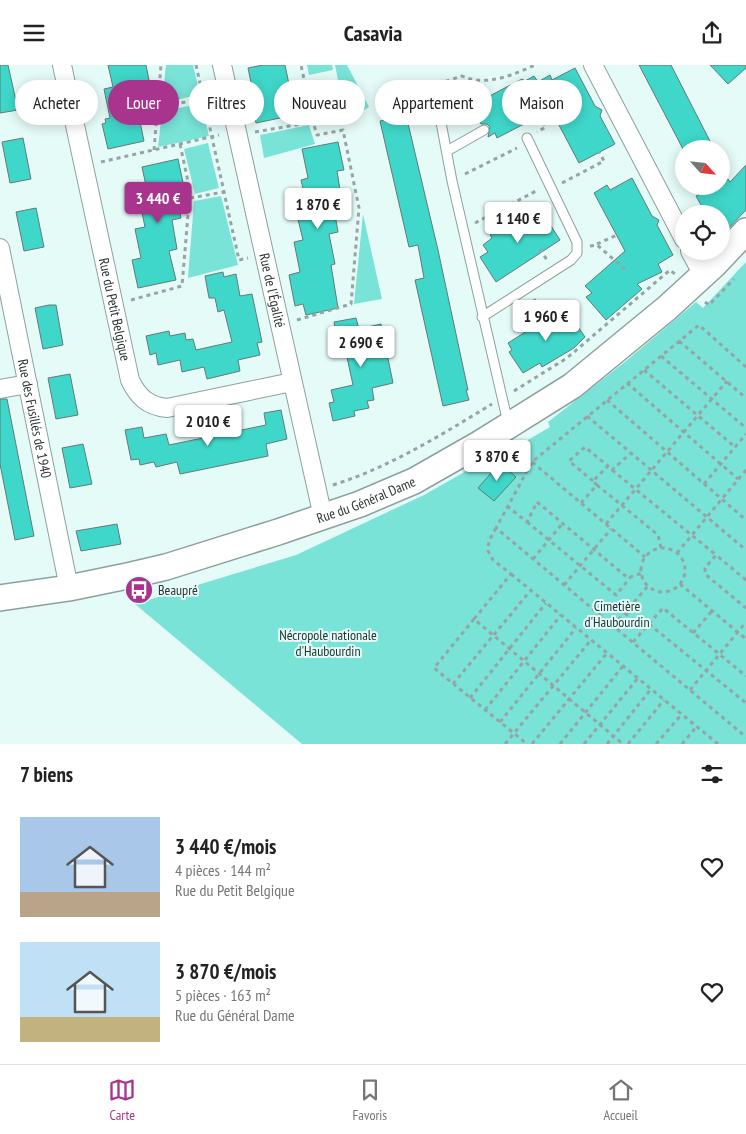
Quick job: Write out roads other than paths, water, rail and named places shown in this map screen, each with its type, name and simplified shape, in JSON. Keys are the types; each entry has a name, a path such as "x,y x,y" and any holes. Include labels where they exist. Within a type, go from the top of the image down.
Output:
{"street":[{"name":"Rue du Petit Belgique","path":"62,65 130,380 135,391 142,399 151,404 167,408 292,382"},
{"name":"Rue de l'Égalité","path":"222,65 323,517"},
{"path":"593,65 675,222"},
{"name":"Rue du Général Dame","path":"0,598 70,588 166,567 323,517 360,504 414,481 572,386 634,336 696,282 746,231"},
{"name":"Rue des Fusillés de 1940","path":"0,247 70,588"},
{"path":"692,260 696,282"},
{"path":"0,389 28,384"}],"lane":[{"path":"442,125 452,181 508,426"},
{"path":"447,151 484,130"},
{"path":"482,317 571,260 578,253 577,243 528,140"}],"place":[{"name":"Beaupré","path":"139,590"}],"park label":[{"name":"Cimetière d'Haubourdin","path":"617,614"},
{"name":"Nécropole nationale d'Haubourdin","path":"328,643"}]}
